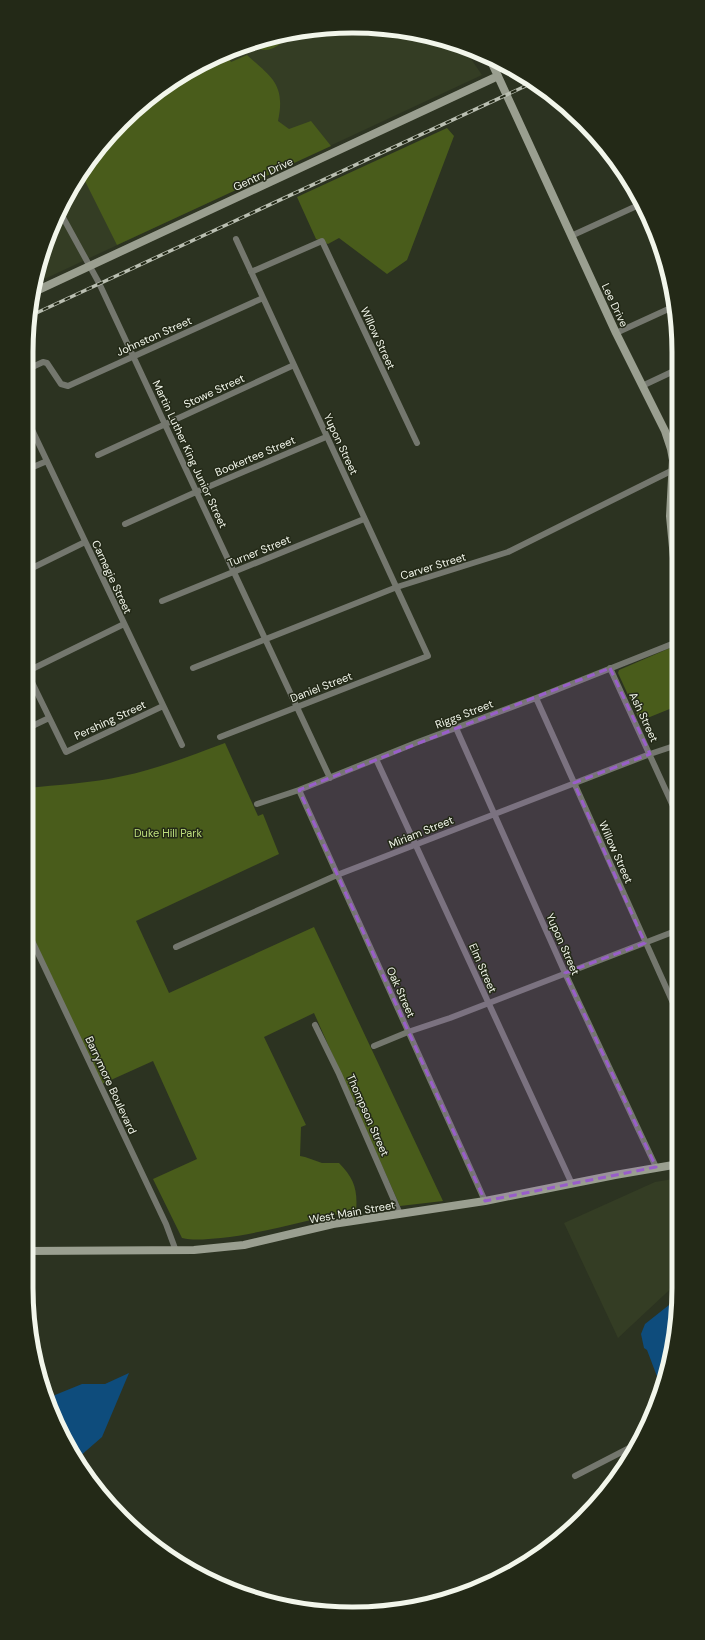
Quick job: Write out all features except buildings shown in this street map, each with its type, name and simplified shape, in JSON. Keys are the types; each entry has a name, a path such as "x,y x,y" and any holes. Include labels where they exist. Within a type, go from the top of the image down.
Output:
{"main road":[{"name":"Lee Drive","path":"493,66 616,333 665,431 671,449 672,460"},
{"name":"Gentry Drive","path":"39,290 498,76"},
{"name":"Lee Drive","path":"672,485 670,516 672,521"},
{"name":"West Main Street","path":"33,1251 176,1251 244,1245 333,1224 485,1202 672,1165"}],"street":[{"path":"571,236 636,206"},
{"name":"Martin Luther King Junior Street","path":"63,217 90,266 134,357 330,778"},
{"name":"Yupon Street","path":"236,239 364,519 398,587 428,656"},
{"name":"Willow Street","path":"251,272 322,241 417,444"},
{"name":"Johnston Street","path":"33,367 45,362 49,364 63,385 68,386 263,298"},
{"path":"616,333 669,309"},
{"name":"Stowe Street","path":"98,455 294,365"},
{"path":"642,386 672,372"},
{"name":"Carnegie Street","path":"33,432 182,745"},
{"name":"Bookertee Street","path":"125,524 326,437"},
{"path":"33,467 47,461"},
{"name":"Carver Street","path":"193,668 398,587 508,552 672,470"},
{"name":"Turner Street","path":"162,601 364,519"},
{"path":"33,568 85,542"},
{"path":"33,668 124,624"},
{"name":"Riggs Street","path":"257,804 299,790 672,644"},
{"name":"Daniel Street","path":"220,737 428,656"},
{"name":"Ash Street","path":"610,668 672,804"},
{"path":"33,685 49,718 33,726"},
{"name":"Willow Street","path":"536,698 672,1001"},
{"name":"Pershing Street","path":"49,718 66,752 163,706"},
{"name":"Yupon Street","path":"456,728 565,973 656,1167"},
{"name":"Miriam Street","path":"176,947 337,875 672,747"},
{"name":"Elm Street","path":"376,759 572,1184"},
{"name":"Oak Street","path":"299,790 485,1202"},
{"path":"374,1046 672,932"},
{"name":"Barrymore Boulevard","path":"33,943 163,1217 176,1251"},
{"name":"Thompson Street","path":"315,1025 342,1081 400,1214"},
{"path":"575,1476 628,1449"}],"highlighted area":[{"path":"610,668 650,754 574,783 645,943 565,973 656,1167 485,1201 299,790"}],"shaded area":[{"path":"332,34 373,34 415,39 468,55 482,75 41,280 57,230 66,211 87,175 112,142 142,112 158,99 193,76 230,57 290,39"},
{"path":"672,1179 672,1288 618,1338 564,1223 655,1182"}],"green space":[{"path":"285,40 270,49 261,50 256,48"},
{"path":"247,55 263,69 274,82 280,98 278,121 289,129 311,121 331,146 117,245 84,180 112,142 142,112 175,87 229,57 231,62"},
{"path":"447,128 454,136 407,260 387,274 339,238 328,244 316,239 297,197"},
{"path":"672,647 672,708 640,721 618,673 619,670"},
{"name":"Duke Hill Park","path":"225,743 258,816 263,814 279,854 136,921 169,993 314,927 443,1201 400,1206 314,1013 264,1037 306,1125 301,1127 300,1156 322,1163 339,1163 348,1174 354,1185 356,1211 238,1236 201,1240 182,1238 153,1179 197,1159 153,1061 102,1084 33,937 33,787 111,778 149,770"}],"water":[{"path":"671,1303 666,1350 658,1379 647,1350 644,1348 641,1334 645,1324"},
{"path":"129,1373 102,1437 81,1455 66,1429 53,1398 55,1395 82,1384 105,1384"}],"railway":[{"path":"36,313 527,85"}]}
